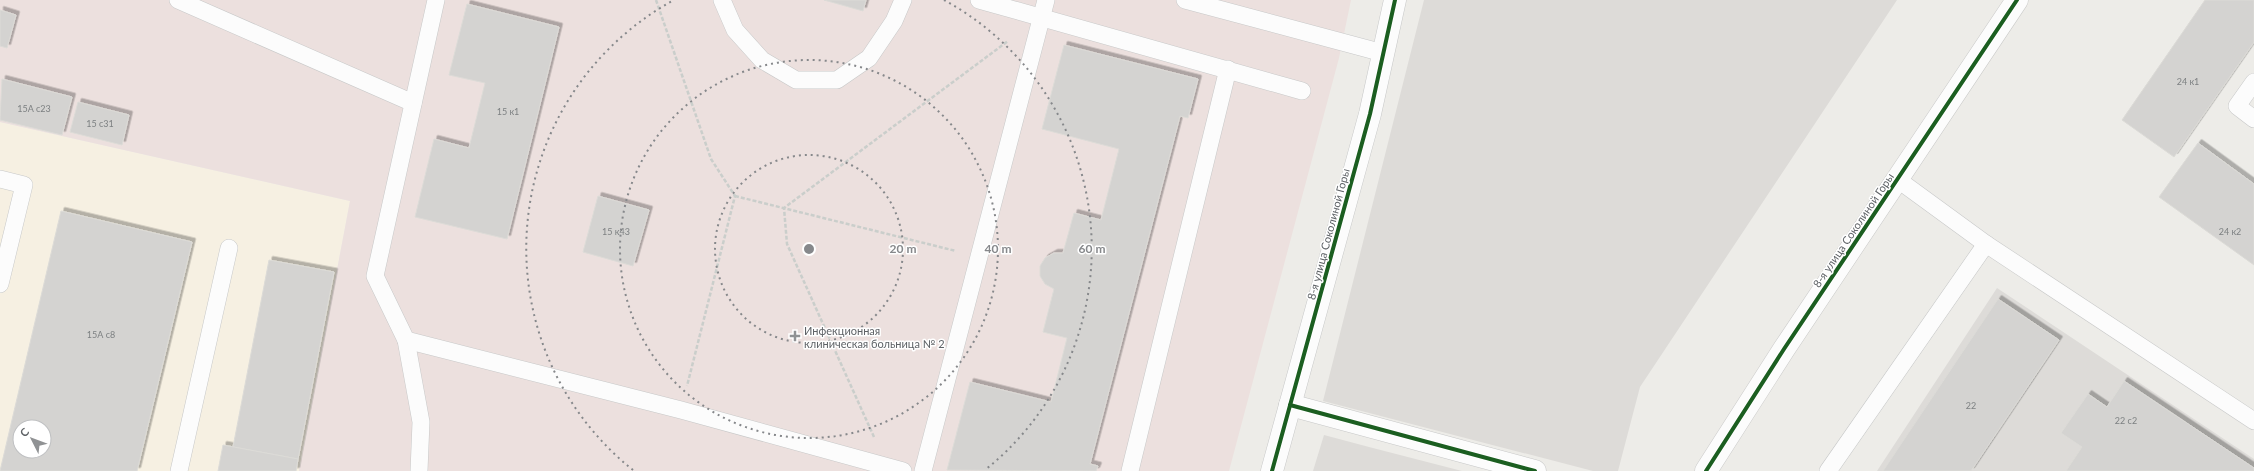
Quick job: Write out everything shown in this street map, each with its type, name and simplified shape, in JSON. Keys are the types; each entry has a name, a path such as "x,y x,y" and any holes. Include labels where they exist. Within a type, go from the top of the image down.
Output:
{"street":[{"name":"8-я улица Соколиной Горы","path":"1272,471 1370,114 1395,0"},
{"name":"8-я улица Соколиной Горы","path":"1706,471 1897,179 2017,0"},
{"path":"1290,405 1534,471"}],"lane":[{"path":"178,0 413,103"},
{"path":"419,471 421,422 406,340 375,276 436,0"},
{"path":"722,0 735,30 762,60 796,80 837,80 869,58 894,21 903,0"},
{"path":"979,0 1044,8 1228,69 1302,90"},
{"path":"1185,0 1383,53"},
{"path":"923,471 1044,8"},
{"path":"1130,471 1228,69"},
{"path":"2254,82 2237,106 2254,118"},
{"path":"0,178 24,185 0,284"},
{"path":"1897,179 1986,244 2254,421"},
{"path":"1828,471 1986,244"},
{"path":"178,471 229,248"},
{"path":"406,340 681,410 903,471"}],"path":[{"path":"656,0 711,159 735,196 979,256"},
{"path":"784,208 1044,8"},
{"path":"681,410 735,196"},
{"path":"784,208 787,244 887,466"}],"shaded area":[{"name":"Инфекционная клиническая больница № 2","path":"0,0 1351,0 1339,58 1229,471 299,471 350,201 0,122"},
{"path":"1424,0 1897,0 1640,387 1618,471 1593,471 1323,401"},
{"path":"0,122 350,201 299,471 0,471"},
{"path":"1997,288 2254,459 2254,471 1877,471"},
{"path":"1324,435 1369,447 1462,471 1313,471"}],"building":[{"path":"824,0 866,0 863,11"},
{"path":"2205,0 2254,0 2254,42 2174,157 2122,120"},
{"path":"467,4 559,27 507,239 415,217 434,139 469,148 485,83 449,75"},
{"path":"0,10 16,15 7,48 0,46"},
{"path":"1064,45 1198,79 1188,118 1180,116 1090,464 1098,466 1096,471 947,470 970,382 1051,402 1067,338 1043,332 1054,289 1045,284 1040,276 1040,266 1045,258 1054,253 1063,253 1074,213 1101,220 1119,149 1042,129"},
{"path":"2,79 72,97 62,135 0,120"},
{"path":"78,102 129,115 122,145 70,132"},
{"path":"2198,143 2254,184 2254,265 2159,197"},
{"path":"598,196 649,210 633,266 583,252"},
{"path":"61,211 192,242 137,471 0,471 12,420 12,459 52,459 52,419 12,419"},
{"path":"269,260 334,272 298,459 233,447"},
{"path":"1998,299 2059,340 1971,471 1883,471"},
{"path":"2124,381 2254,468 2254,471 2066,471 2082,447 2061,433 2088,394 2107,407"},
{"path":"223,445 298,459 296,471 218,471"}],"cycle path":[{"path":"1272,471 1370,114 1395,0"},
{"path":"1706,471 1784,349 2017,0"},
{"path":"1290,405 1535,471"}],"place":[{"name":"Инфекционная клиническая больница № 2","path":"795,336"}]}
